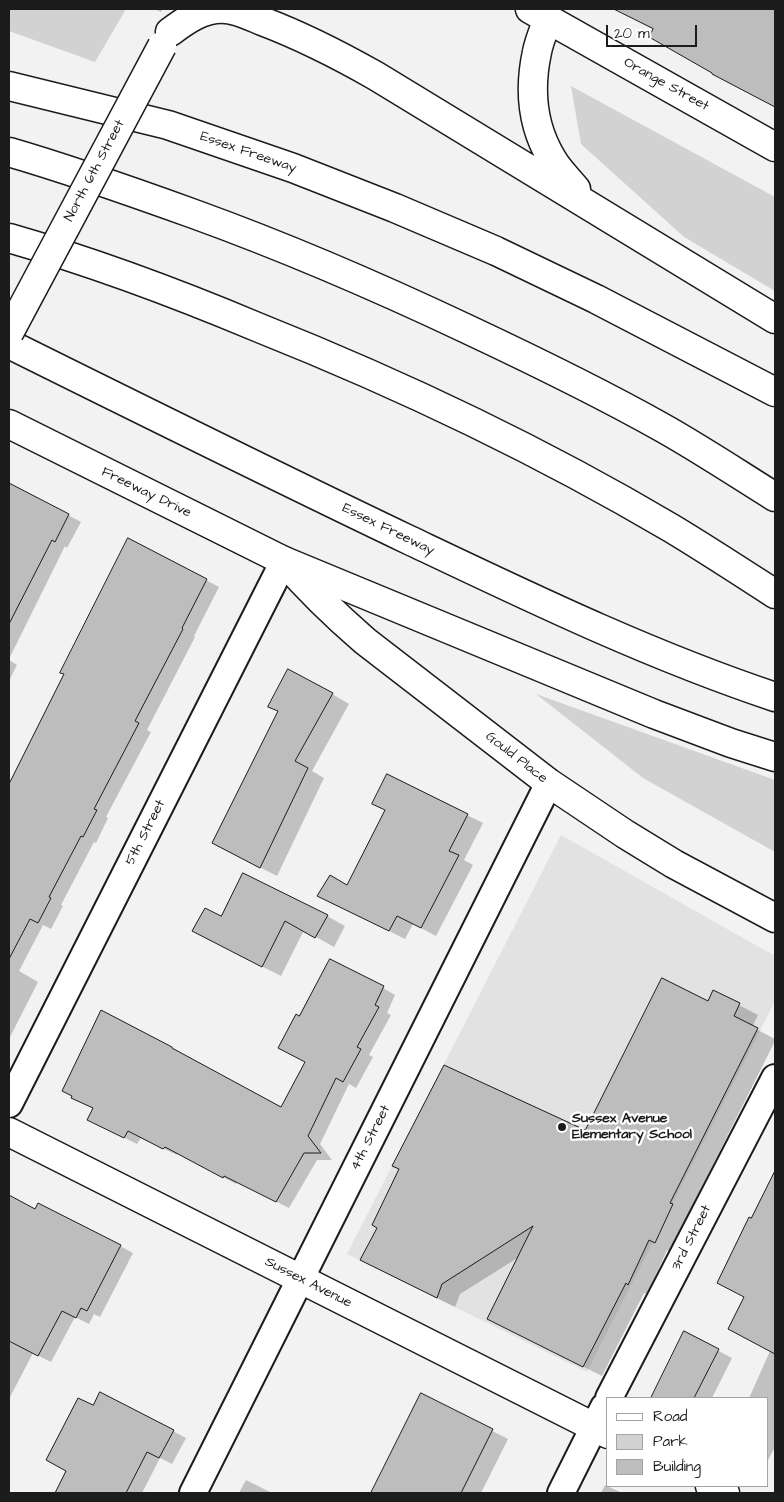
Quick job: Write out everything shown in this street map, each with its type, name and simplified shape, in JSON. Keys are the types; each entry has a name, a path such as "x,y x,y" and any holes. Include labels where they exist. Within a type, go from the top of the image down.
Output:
{"main road":[{"path":"171,29 192,16 213,10 226,9 309,40 376,76 775,318"},
{"name":"Orange Street","path":"543,12 775,147"},
{"path":"543,12 532,90 537,125 552,160 579,193 605,215"},
{"name":"North 6th Street","path":"9,333 171,29"},
{"name":"Essex Freeway","path":"9,86 168,125 293,168 353,191 496,251 596,299 775,392"},
{"path":"9,152 121,188 272,243 382,289 606,397 696,447 775,497"},
{"path":"9,238 72,257 200,304 424,398 590,482 671,528 775,594"},
{"name":"Essex Freeway","path":"9,344 490,579 589,624 689,666 775,697"},
{"name":"Freeway Drive","path":"9,424 284,561 654,714 731,743 775,757"},
{"name":"Gould Place","path":"284,561 313,594 365,641 548,783 674,864 775,918"},
{"name":"Sussex Avenue","path":"9,1132 601,1430"},
{"path":"712,1487 725,1493"}],"street":[{"name":"5th Street","path":"9,1104 284,561"},
{"name":"4th Street","path":"193,1493 548,783"},
{"name":"3rd Street","path":"609,1397 775,1078"},
{"name":"3rd Street","path":"561,1493 601,1430 606,1408"}],"shaded area":[{"name":"Sussex Avenue Elementary School","path":"561,835 775,956 775,1001 587,1372 347,1254"}],"green space":[{"path":"9,9 126,9 95,62 9,31"},
{"path":"571,86 775,197 775,291 684,237 581,144"},
{"path":"536,694 775,780 775,852 643,778"}],"building":[{"path":"614,9 775,9 775,107 712,74 649,37 653,29"},
{"path":"9,483 69,514 55,542 52,540 9,624"},
{"path":"128,538 207,579 135,721 139,723 94,809 97,810 83,837 81,836 49,897 51,898 38,923 30,919 9,959 9,784 64,674 60,673"},
{"path":"288,669 333,693 295,761 308,768 260,868 212,843 278,711 268,707"},
{"path":"387,774 468,814 449,851 459,855 421,928 397,916 389,931 317,896 330,875 347,885 385,810 372,804"},
{"path":"243,873 328,915 315,938 285,921 262,967 192,931 205,908 221,916"},
{"path":"330,959 384,986 375,1005 379,1007 357,1047 361,1049 343,1082 336,1078 308,1136 321,1153 304,1153 276,1202 224,1176 223,1178 165,1147 163,1149 128,1131 124,1138 87,1120 93,1108 71,1098 72,1096 62,1091 101,1010 281,1107 305,1062 278,1048 296,1014 299,1016"},
{"path":"662,978 708,1001 713,990 740,1003 734,1016 758,1028 670,1203 673,1204 655,1243 649,1240 628,1285 626,1283 583,1367 487,1319 533,1226 442,1284 437,1298 360,1260 377,1228 372,1225 399,1169 392,1166 444,1065 585,1130"},
{"path":"775,1171 775,1354 728,1329 744,1297 717,1283 749,1217 751,1218"},
{"path":"9,1195 35,1209 38,1203 121,1245 87,1311 81,1308 76,1318 62,1311 38,1356 9,1341"},
{"path":"684,1331 719,1349 695,1397 651,1397"},
{"path":"100,1392 174,1430 159,1458 147,1452 126,1493 55,1493 66,1471 46,1460 78,1398 93,1405"},
{"path":"421,1393 493,1429 461,1493 371,1493"}],"place":[{"name":"Sussex Avenue Elementary School","path":"562,1127"}]}
